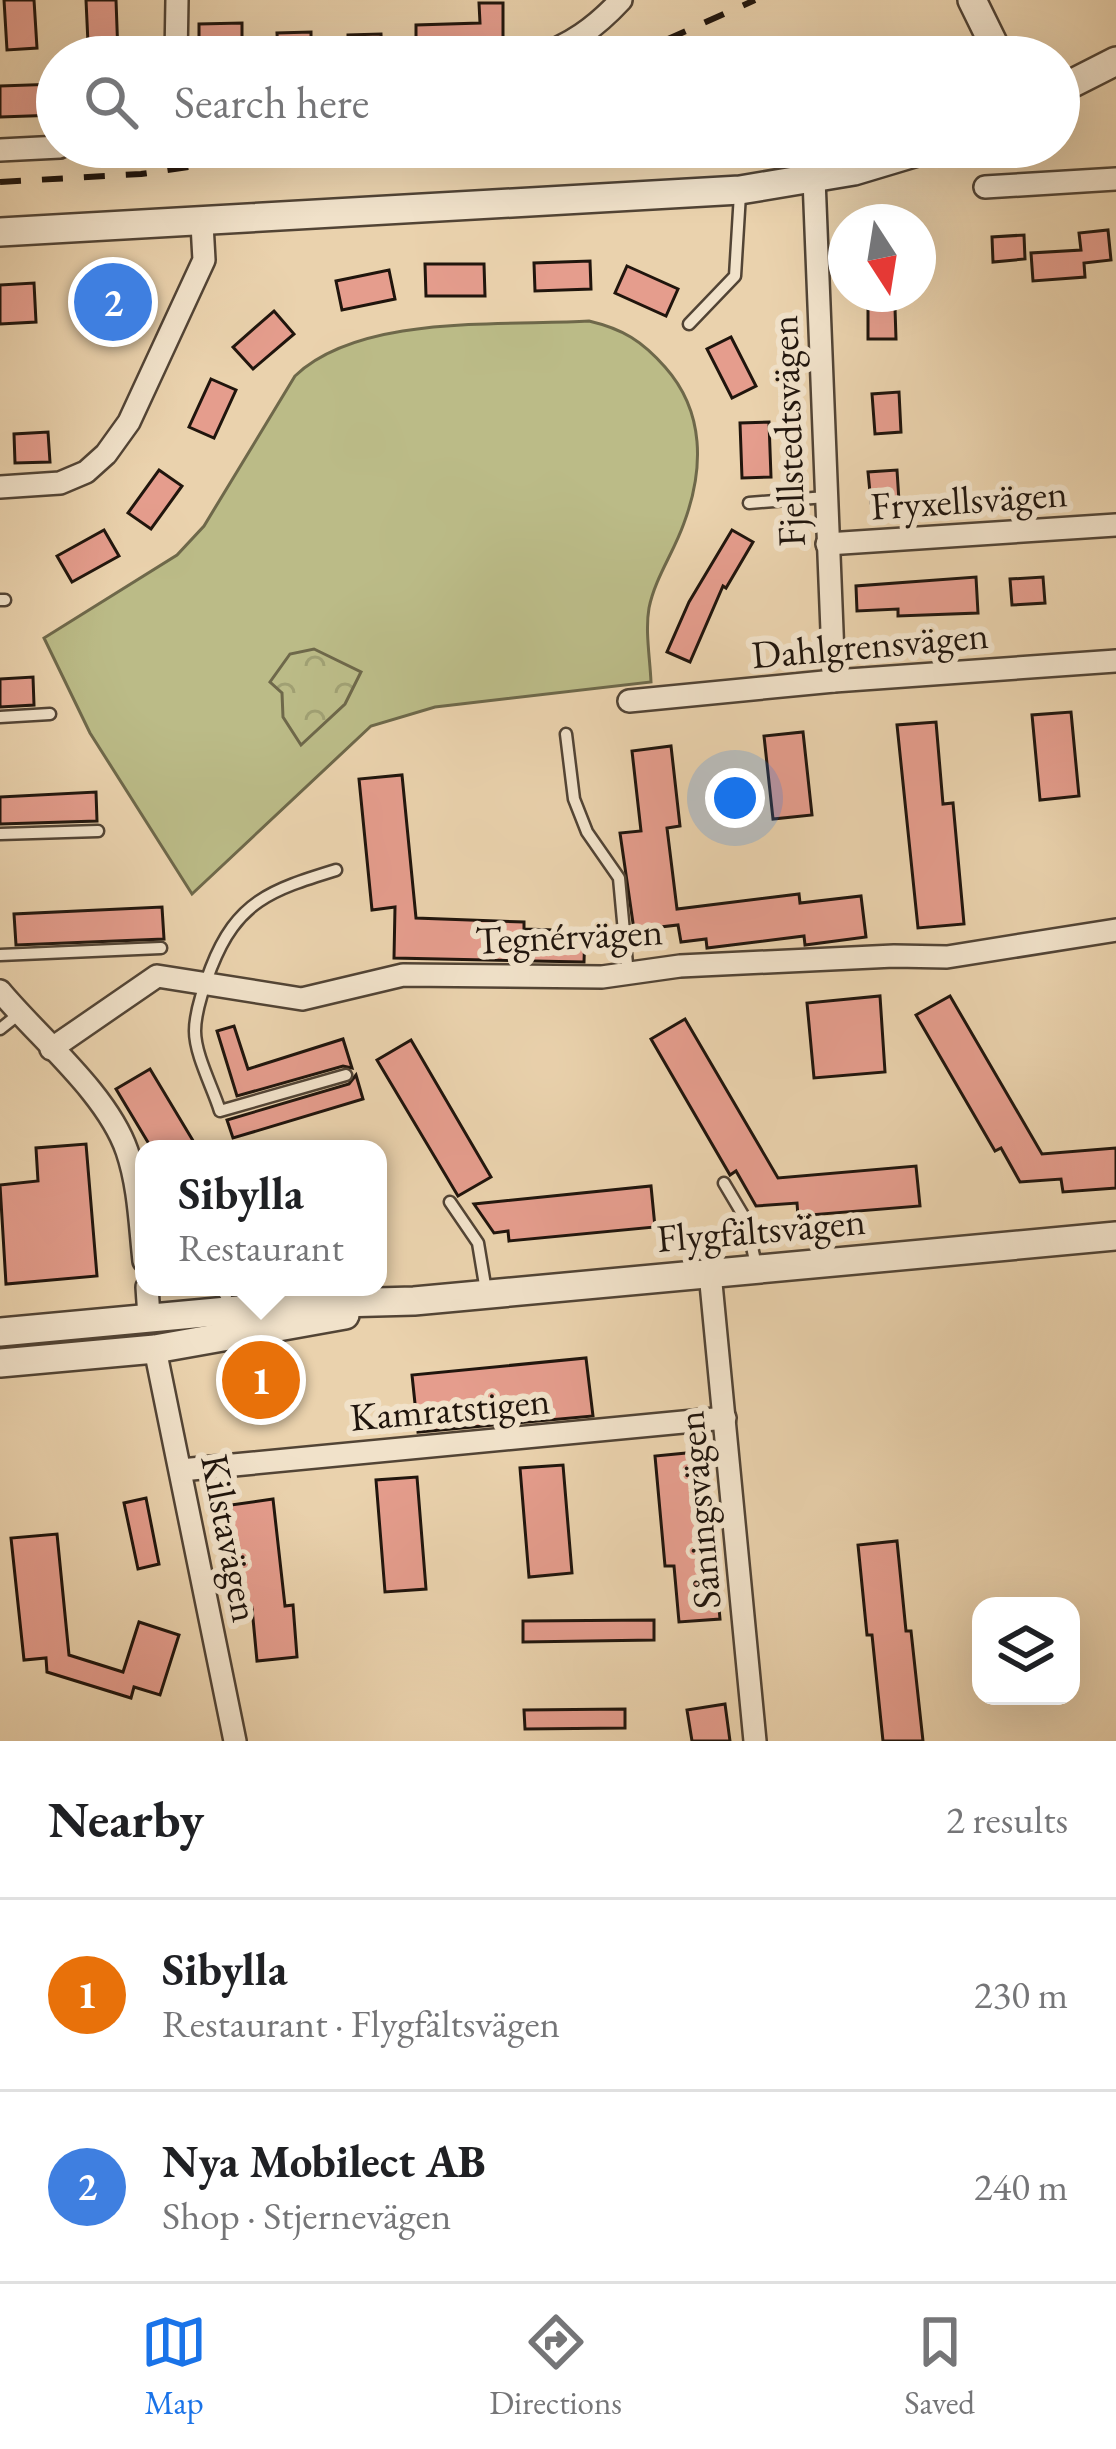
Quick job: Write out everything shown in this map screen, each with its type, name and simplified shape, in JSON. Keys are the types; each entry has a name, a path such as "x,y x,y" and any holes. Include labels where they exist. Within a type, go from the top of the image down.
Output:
{"street":[{"path":"176,36 177,0"},
{"path":"580,36 621,0"},
{"path":"972,0 990,36"},
{"path":"1080,79 1116,61"},
{"path":"0,150 36,148"},
{"path":"0,232 740,190 855,168"},
{"name":"Fjellstedtsvägen","path":"814,179 834,681"},
{"path":"985,187 1116,179"},
{"path":"0,487 60,483 86,472 106,454 129,422 204,260 202,224"},
{"name":"Fryxellsvägen","path":"827,544 1116,525"},
{"name":"Dahlgrensvägen","path":"629,701 1116,661"},
{"name":"Tegnérvägen","path":"51,1049 157,976 302,1000 403,976 525,979 628,975 680,966 946,957 1116,930"},
{"path":"0,991 103,1106 126,1148 135,1186"},
{"name":"Flygfältsvägen","path":"0,1332 307,1304 414,1301 1116,1236"},
{"name":"Såningsvägen","path":"710,1273 755,1741"},
{"path":"148,1296 155,1349"},
{"name":"Flygfältsvägen","path":"0,1363 155,1349 272,1331 414,1301"},
{"name":"Kilstavägen","path":"155,1349 235,1741"},
{"name":"Kamratstigen","path":"181,1470 725,1418"}],"lane":[{"path":"689,324 732,282 740,190"},
{"path":"749,502 826,497"},
{"path":"0,717 50,714"},
{"path":"566,734 574,799 587,832 619,878 628,975"},
{"path":"0,834 98,831"},
{"path":"336,870 266,894 249,906 220,945 205,984 195,1033 220,1111 346,1075"},
{"path":"0,955 161,948"},
{"path":"0,1029 19,1013"},
{"path":"724,1183 746,1220 757,1268"},
{"path":"450,1202 478,1244 486,1294"}],"green space":[{"path":"589,321 622,332 657,358 678,384 694,422 697,462 691,503 649,608 651,682 435,707 371,726 192,894 90,733 44,638 177,555 204,526 295,376 323,356 356,342 434,327"},
{"path":"314,649 361,672 345,704 301,745 283,717 282,693 270,682 290,654"}],"building":[{"path":"4,0 34,0 36,48 7,50"},
{"path":"86,0 116,0 117,36 88,36"},
{"path":"479,3 503,3 503,36 416,36 416,25 480,23"},
{"path":"242,23 242,36 199,36 199,24"},
{"path":"311,32 311,36 277,36"},
{"path":"36,85 36,116 0,117 0,86"},
{"path":"1108,230 1111,260 1084,263 1085,277 1033,281 1031,253 1081,250 1079,233"},
{"path":"1024,235 1025,259 993,262 992,237"},
{"path":"590,261 591,289 535,291 534,263"},
{"path":"425,264 484,264 485,296 426,296"},
{"path":"627,266 678,289 666,316 615,293"},
{"path":"389,270 395,299 342,310 336,281"},
{"path":"139,282 141,319 86,322 84,286"},
{"path":"34,283 36,322 0,324 0,285"},
{"path":"274,311 294,334 253,369 233,347"},
{"path":"868,312 895,312 896,339 868,339"},
{"path":"731,337 756,386 732,398 707,349"},
{"path":"211,379 236,390 214,438 189,427"},
{"path":"899,392 901,432 875,434 872,394"},
{"path":"769,422 771,477 742,478 740,423"},
{"path":"48,432 50,462 15,463 14,434"},
{"path":"159,470 182,486 151,529 128,513"},
{"path":"897,470 899,501 871,503 868,472"},
{"path":"104,530 119,556 72,582 57,556"},
{"path":"732,530 753,542 726,588 723,586 690,662 667,652 689,602"},
{"path":"976,577 978,613 898,616 898,609 857,611 856,586"},
{"path":"1043,577 1045,603 1012,605 1010,579"},
{"path":"33,677 34,705 0,707 0,679"},
{"path":"1071,712 1079,796 1040,800 1032,715"},
{"path":"936,722 943,804 953,803 964,924 918,928 897,725"},
{"path":"803,732 812,815 773,819 764,736"},
{"path":"671,746 680,826 667,828 677,909 799,894 800,903 861,896 866,937 805,945 804,936 707,948 706,939 681,942 678,925 634,930 620,833 641,831 632,751"},
{"path":"402,775 416,918 524,922 524,929 585,931 584,962 394,958 395,907 372,910 359,779"},
{"path":"96,792 97,821 0,824 0,797"},
{"path":"162,907 164,939 16,945 14,914"},
{"path":"880,996 885,1072 814,1078 807,1003"},
{"path":"950,996 1042,1154 1116,1148 1116,1188 1063,1192 1061,1179 1020,1182 1001,1148 995,1151 916,1015"},
{"path":"685,1019 778,1178 916,1166 920,1206 798,1216 797,1203 756,1206 736,1171 730,1175 651,1039"},
{"path":"234,1026 248,1069 343,1039 352,1068 343,1066 237,1096 217,1031"},
{"path":"411,1040 491,1177 458,1196 377,1060"},
{"path":"150,1069 193,1140 147,1140 116,1089"},
{"path":"356,1075 363,1099 233,1138 227,1120 349,1084"},
{"path":"86,1144 97,1276 6,1284 0,1185 38,1181 36,1148"},
{"path":"651,1186 655,1227 509,1241 508,1231 494,1233 474,1204"},
{"path":"586,1358 593,1416 418,1432 412,1375"},
{"path":"293,1364 295,1391 228,1396 226,1369"},
{"path":"697,1452 707,1563 715,1562 720,1619 679,1622 674,1566 665,1566 655,1456"},
{"path":"563,1465 572,1573 529,1577 520,1468"},
{"path":"417,1477 426,1589 385,1592 376,1480"},
{"path":"146,1498 159,1564 138,1569 124,1503"},
{"path":"273,1499 285,1606 293,1605 297,1657 257,1661 252,1608 243,1609 231,1505"},
{"path":"57,1534 69,1655 123,1672 139,1622 179,1635 160,1695 134,1687 131,1698 47,1672 46,1658 24,1660 11,1538"},
{"path":"897,1541 923,1741 883,1741 872,1635 867,1635 858,1545"},
{"path":"654,1620 654,1640 523,1642 523,1621"},
{"path":"725,1704 730,1741 692,1741 687,1710"},
{"path":"625,1709 625,1728 525,1729 524,1710"}],"railway":[{"path":"675,36 755,0"},
{"path":"0,182 182,168"}],"place":[{"name":"Nya Mobilect AB","path":"113,302"},
{"name":"Sibylla","path":"261,1380"}]}
